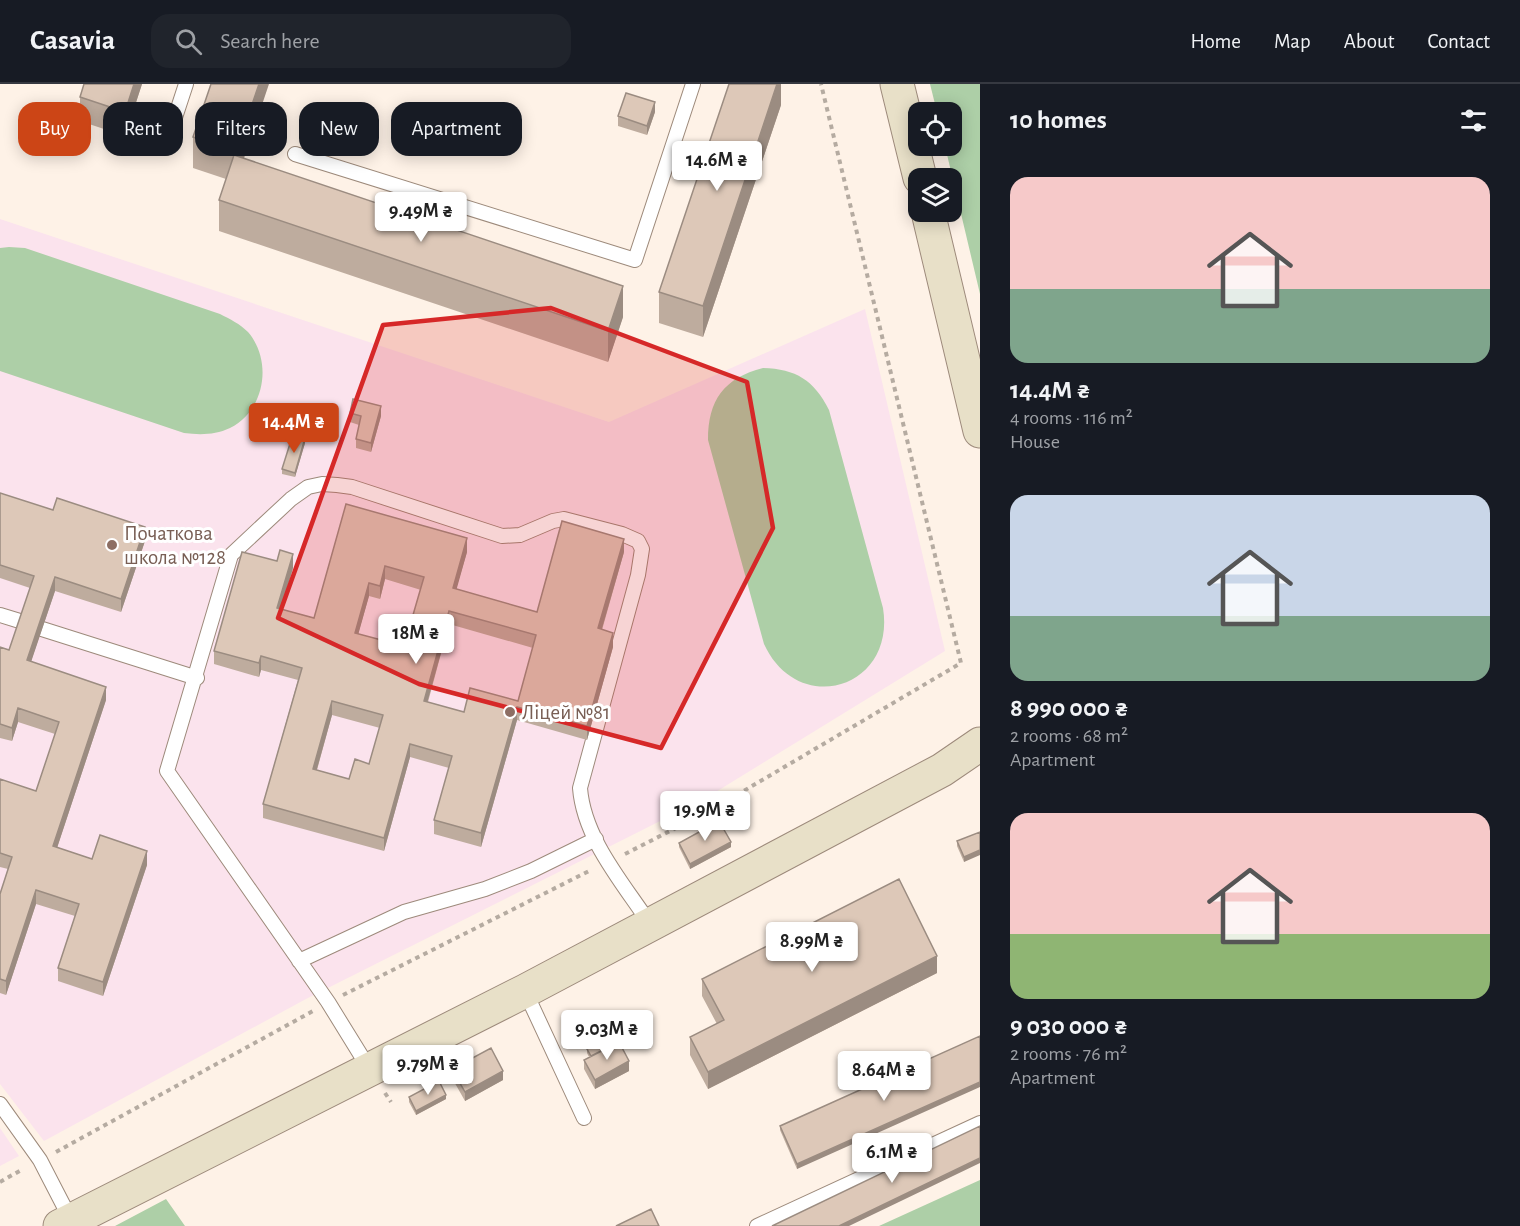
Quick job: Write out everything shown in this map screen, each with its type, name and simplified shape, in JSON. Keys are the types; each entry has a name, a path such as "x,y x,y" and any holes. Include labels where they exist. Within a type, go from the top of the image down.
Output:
{"street":[{"path":"897,84 918,168"},
{"path":"930,222 980,430"},
{"path":"65,1223 525,991 942,770 980,744"}],"lane":[{"path":"180,102 186,84"},
{"path":"295,154 635,260 693,84"},
{"path":"370,1070 328,1002 167,771 197,678 231,555 291,499 308,488 322,484 352,488 502,536 520,535 553,521 564,519 622,534 638,542 642,549 638,575 580,788 581,802 587,822 609,862 650,924"},
{"path":"0,615 23,622"},
{"path":"42,628 197,678"},
{"path":"299,961 404,912 485,889 531,872 596,839"},
{"path":"525,991 584,1118"},
{"path":"0,1104 40,1160 65,1223"},
{"path":"757,1226 980,1123"}],"path":[{"path":"0,1182 328,1002 714,809 961,663 821,84"}],"highlighted area":[{"path":"551,308 747,382 773,528 661,748 419,684 278,618 383,325"}],"shaded area":[{"name":"Ліцей №81","path":"0,219 609,422 865,309 945,651 706,798 306,999 44,1141 0,1084"},
{"path":"0,1128 19,1156 0,1166"}],"green space":[{"path":"930,84 980,84 980,294 962,218 962,168 950,168 947,156 962,156 962,102 934,102"},
{"path":"0,248 25,248 220,314 238,324 248,332 261,357 262,384 251,410 242,420 219,432 184,433 0,371"},
{"path":"763,368 785,371 803,378 817,391 829,410 883,608 883,636 875,658 860,674 841,684 820,686 799,681 779,667 764,644 708,440 711,413 721,393 738,378"},
{"path":"980,1180 980,1226 879,1226"},
{"path":"166,1199 185,1226 115,1226"}],"building":[{"path":"84,84 134,84 128,102 103,102 103,105 80,97"},
{"path":"211,84 259,84 253,102 205,102"},
{"path":"729,84 777,84 703,306 659,292"},
{"path":"626,93 655,102 647,126 618,116"},
{"path":"234,156 237,156 623,286 608,331 219,200"},
{"path":"353,399 381,406 371,443 356,439 361,416 350,413"},
{"path":"293,434 305,438 295,473 282,469"},
{"path":"0,493 53,510 57,498 145,527 121,599 55,577 27,660 106,687 53,846 92,859 100,835 147,851 103,982 58,968 79,904 36,890 6,981 0,979 0,894 12,857 0,853 0,779 36,791 59,722 18,708 12,728 0,724 0,647 9,650 34,576 0,565"},
{"path":"346,504 467,538 453,588 537,612 562,521 624,539 598,628 613,633 587,726 517,707 481,833 434,820 452,756 410,744 384,838 263,804 302,668 261,656 259,663 214,651 242,552 277,561 280,550 293,554 277,608 314,618","holes":["385,566 424,577 404,646 355,633 369,583 380,586","449,611 536,635 518,701 470,688 464,712 424,701","332,701 383,715 369,764 355,759 349,779 313,769"]},
{"path":"719,821 731,842 690,864 679,843"},
{"path":"980,832 980,850 964,857 957,841"},
{"path":"899,879 937,956 708,1072 690,1037 724,1020 702,979"},
{"path":"613,1035 617,1043 591,1056 587,1049"},
{"path":"980,1036 980,1082 797,1164 780,1126"},
{"path":"619,1042 629,1061 595,1080 584,1060"},
{"path":"491,1048 503,1071 465,1092 452,1069"},
{"path":"439,1081 446,1095 416,1111 409,1097"},
{"path":"980,1126 980,1158 839,1226 772,1226"},
{"path":"651,1209 659,1226 616,1226"}],"place":[{"name":"Початкова школа №128","path":"112,545"},
{"name":"Ліцей №81","path":"510,712"}]}
